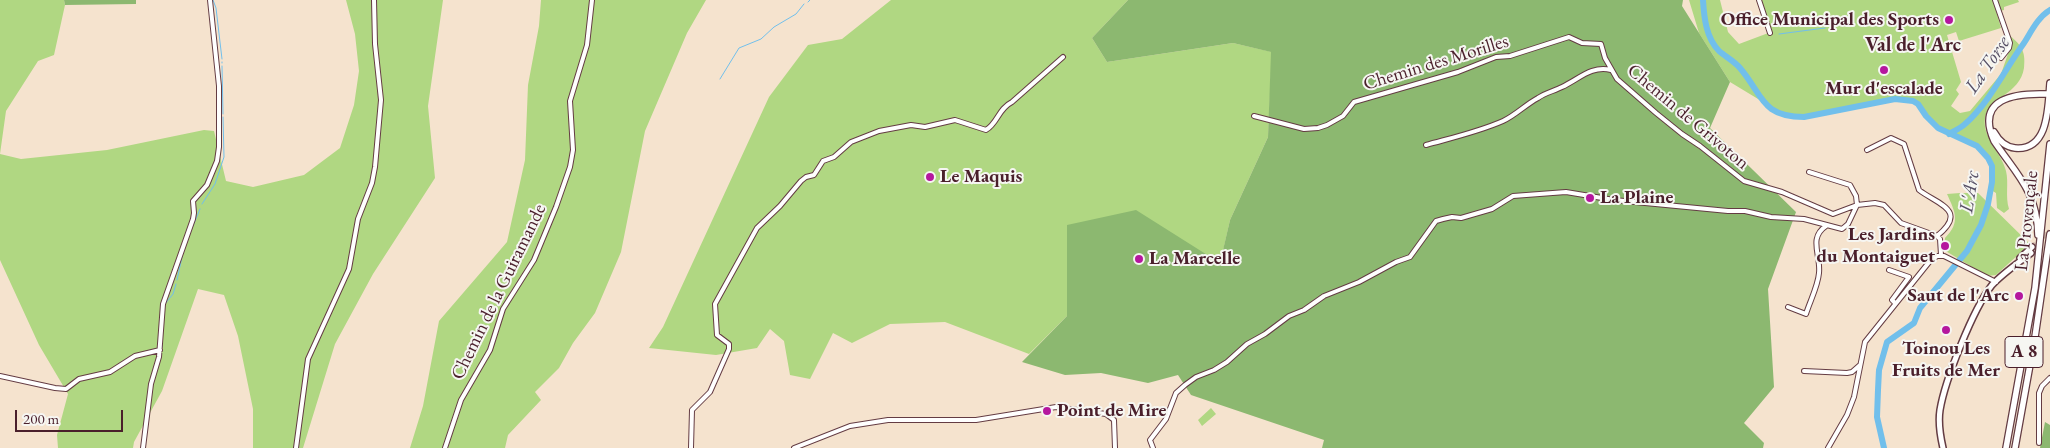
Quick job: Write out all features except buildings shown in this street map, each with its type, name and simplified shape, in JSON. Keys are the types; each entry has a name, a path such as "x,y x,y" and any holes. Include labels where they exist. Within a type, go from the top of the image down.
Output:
{"highway":[{"path":"2038,256 2035,205 2029,190 1994,140 1989,126 1994,109 2007,97 2023,93 2046,95 2009,99 1998,107 1993,118 1994,132 2001,142 2009,147 2029,147 2035,143 2044,126 2050,83"},
{"name":"La Provençale","path":"2006,448 2027,337 2050,144"},
{"name":"La Provençale","path":"2015,448 2035,337 2050,234"}],"main road":[{"path":"1943,448 1939,420 1943,398 1968,329 1982,300 1996,282 2032,247"},
{"path":"2004,274 2031,253"}],"street":[{"path":"143,448 152,384 160,350 163,304 194,213 193,201 207,185 217,161 219,147 219,86 210,0"},
{"path":"296,448 306,366 349,269 358,219 372,183 375,167 382,100 375,44 374,0"},
{"name":"Chemin de la Guiramande","path":"445,448 461,400 490,350 503,309 534,260 570,167 573,150 570,101 587,45 592,0"},
{"path":"1759,0 1770,33"},
{"path":"1995,0 2010,43 2009,48 2001,58"},
{"name":"Chemin des Morilles","path":"1254,116 1304,129 1318,128 1343,116 1354,102 1458,72 1496,57 1510,56 1569,37 1582,42 1599,43 1602,46"},
{"name":"Chemin de Grivoton","path":"1602,46 1605,58 1617,78 1656,113 1744,181 1759,187 1782,192 1833,214 1857,205 1875,203 1884,205 1901,223 1937,236"},
{"path":"690,448 692,410 710,392 729,349 729,344 717,335 715,304 757,228 780,206 801,181 806,177 814,175 823,161 834,157 851,142 879,131 911,125 925,127 955,120 986,130 992,125 1004,106 1012,102 1063,57"},
{"path":"1426,146 1468,134 1502,121 1521,111 1538,97 1562,87 1592,70 1602,68 1611,70"},
{"path":"1867,150 1891,138 1904,144 1919,190 1946,206 1951,216 1950,223 1937,236 1940,240 1941,255"},
{"path":"1153,448 1150,440 1166,419 1176,393 1185,385 1196,377 1214,370 1227,362 1247,344 1265,334 1289,316 1304,310 1324,296 1359,282 1396,262 1410,257 1436,221 1442,218 1461,218 1492,209 1513,196 1566,192 1614,200 1728,212 1745,211 1771,217 1804,219 1842,229 1848,224 1857,205 1856,196 1850,185 1810,172"},
{"path":"1788,308 1806,314 1820,272 1818,232 1826,226"},
{"path":"1828,448 1851,406 1865,342 1926,265 1941,255 1996,282"},
{"path":"1889,270 1909,277 1892,300 1895,303"},
{"path":"0,376 66,389 79,379 110,372 135,356 160,350"},
{"path":"1804,371 1846,373 1852,372 1860,365"},
{"path":"2039,443 2039,393 2042,386 2050,378"},
{"path":"794,448 850,426 869,422 954,418 976,420 1056,407 1106,414 1114,420 1115,448"}],"green space":[{"path":"0,0 64,0 65,5 54,55 38,61 6,111 0,154"},
{"path":"64,0 136,0 136,4 65,5"},
{"path":"346,0 443,0 428,106 435,178 373,274 335,344 303,448 253,448 253,409 238,336 224,295 198,289 162,391 134,442 133,448 58,448 57,435 68,394 39,345 0,260 0,154 21,159 107,150 204,130 214,131 226,181 253,187 304,175 340,148 354,105 359,71 355,34"},
{"path":"541,0 706,0 687,33 645,131 621,252 595,313 573,343 559,368 535,392 541,400 508,435 505,448 410,448 423,406 439,321 507,242 525,160 528,85 539,26"},
{"path":"891,0 1128,0 1092,38 1107,62 1233,43 1272,52 1268,137 1230,220 1220,264 1067,225 1067,316 1029,354 945,322 890,324 852,343 833,333 810,379 790,375 784,341 770,329 757,348 716,355 649,348 663,327 769,97 808,45 842,39"},
{"path":"1128,0 1683,0 1682,6 1730,82 1710,128 1796,212 1768,289 1774,387 1744,423 1764,443 1763,448 1322,448 1324,440 1191,395 1178,375 1148,383 1101,373 1065,375 1022,362 1067,316 1067,225 1136,210 1220,263 1230,220 1268,137 1271,52 1233,43 1107,62 1092,38"},
{"path":"1689,0 1720,0 1728,32 1739,44 1771,32 1761,0 1993,0 2001,28 1959,41 1956,32 1947,35 1961,82 1956,90 1959,94 1951,106 1960,113 1970,111 2001,74 2010,48 2007,33 2022,48 2024,68 2017,84 1987,111 1985,125 1989,139 2001,158 2006,171 2009,209 2004,213 1997,208 1996,193 1991,190 1992,174 1990,162 1986,154 1969,143 1938,128 1911,100 1891,100 1804,117 1793,117 1773,111 1763,102 1730,82 1699,33"},
{"path":"1996,0 2018,0 2019,2 2004,7 2004,10 2000,11"},
{"path":"1978,193 2030,244 1996,275 1987,276 1944,250 1945,238 1955,222 1954,212 1947,194"},
{"path":"1211,408 1216,414 1202,426 1198,420"},
{"path":"2045,422 2050,425 2050,448 2040,448"}],"waterway":[{"path":"213,0 216,8 222,59"},
{"name":"L'Arc","path":"1703,0 1706,27 1711,40 1719,51 1740,68 1771,109 1790,116 1804,117 1895,99 1913,101 1918,104 1926,116 1938,128 1977,146 1988,158 1992,166 1992,182 1988,204 1981,225 1967,251 1920,308 1914,323 1887,342 1879,370 1877,417 1884,448"},
{"path":"720,79 739,48 761,39 774,27 796,14 804,4"},
{"name":"La Torse","path":"1949,134 1963,125 1982,106 2035,25 2050,10"},
{"path":"1779,34 1825,28"},
{"path":"222,66 223,114"},
{"path":"202,204 215,184 224,157 223,117"},
{"path":"188,238 200,209"},
{"path":"177,280 182,257"},
{"path":"165,304 173,294 176,284"},
{"path":"162,337 162,347"}],"tunnel":[{"path":"2032,247 2050,231"}],"place":[{"name":"Office Municipal des Sports","path":"1949,20"},
{"name":"Mur d'escalade","path":"1884,70"},
{"name":"Le Maquis","path":"930,177"},
{"name":"La Plaine","path":"1590,198"},
{"name":"Les Jardins du Montaiguet","path":"1945,246"},
{"name":"La Marcelle","path":"1139,259"},
{"name":"Saut de l'Arc","path":"2019,296"},
{"name":"Toinou Les Fruits de Mer","path":"1946,330"},
{"name":"Point de Mire","path":"1047,411"}],"district":[{"name":"Val de l'Arc","path":"1913,46"}]}
